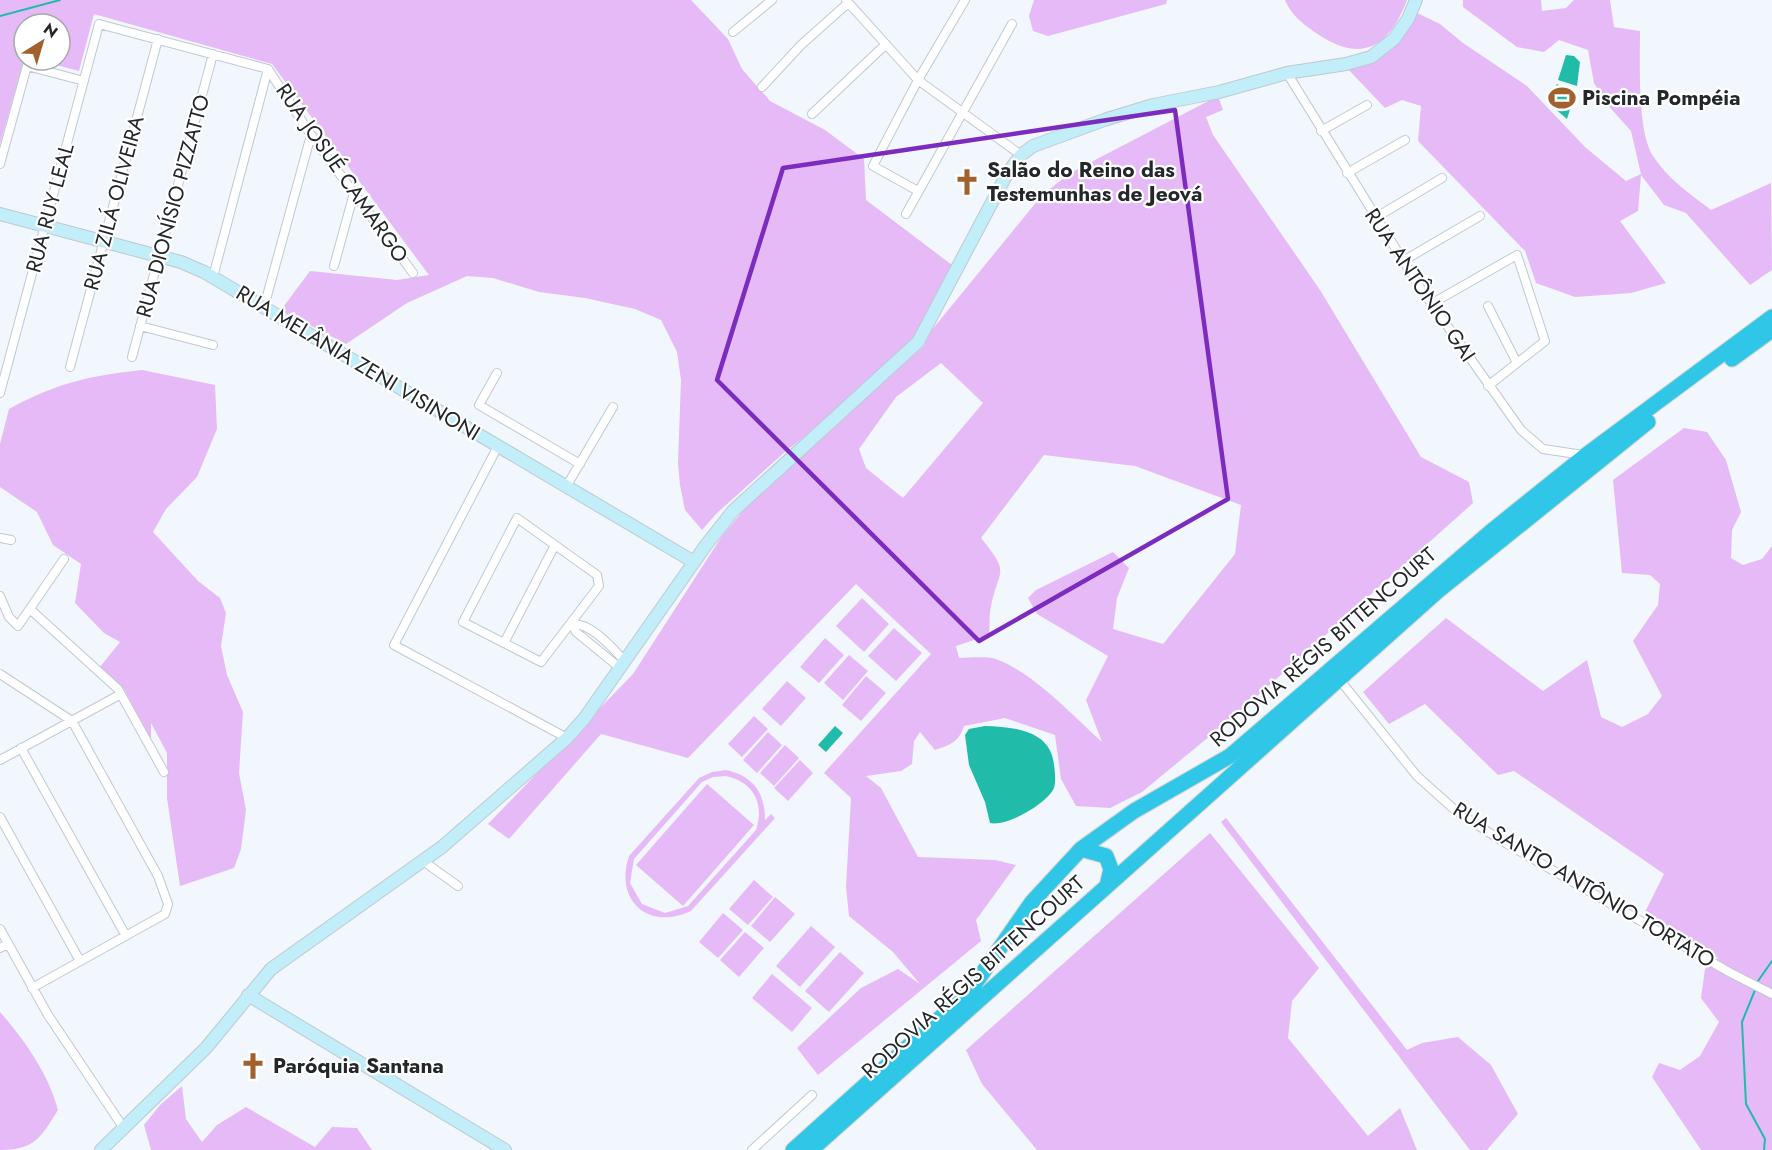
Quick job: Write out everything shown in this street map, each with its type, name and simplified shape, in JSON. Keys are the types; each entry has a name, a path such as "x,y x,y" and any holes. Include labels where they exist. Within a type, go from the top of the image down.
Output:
{"highway":[{"name":"RODOVIA RÉGIS BITTENCOURT","path":"793,1150 970,991 1037,895 1081,849 1134,811 1230,756 1457,559 1586,455 1772,317"},
{"name":"RODOVIA RÉGIS BITTENCOURT","path":"810,1150 1492,545 1595,462 1772,330"},
{"path":"1081,849 1106,856 1111,869 1107,886"}],"main road":[{"path":"101,1150 206,1048 248,995 278,963 423,861 480,816 567,738 694,562 747,496 918,342 1007,174 1021,155 1042,141 1132,111 1219,92 1287,73 1355,62 1371,57 1394,39 1408,19 1416,0"},
{"name":"RUA MELÂNIA ZENI VISINONI","path":"0,214 159,256 188,265 213,277 694,562"},
{"path":"248,995 504,1150"}],"street":[{"path":"733,32 772,0"},
{"path":"918,191 873,166 918,80 965,0"},
{"path":"762,87 801,45 847,2 918,80 963,110 1021,155"},
{"name":"RUA JOSUÉ CAMARGO","path":"99,24 268,69 311,135 413,273"},
{"name":"RUA RUY LEAL","path":"0,393 99,24"},
{"path":"906,214 1012,24"},
{"name":"RUA ZILÁ OLIVEIRA","path":"70,368 158,39"},
{"path":"812,114 885,45"},
{"name":"RUA DIONÍSIO PIZZATTO","path":"132,357 213,54"},
{"path":"0,164 27,66 84,81"},
{"path":"213,277 268,69"},
{"name":"RUA ANTÔNIO GAI","path":"1287,73 1375,218 1431,304 1521,430 1535,445 1553,452 1586,455"},
{"path":"1321,131 1367,105"},
{"path":"264,307 311,135"},
{"path":"1347,173 1405,140"},
{"path":"1375,218 1442,178"},
{"path":"334,266 354,193"},
{"path":"1403,261 1480,216"},
{"path":"1431,304 1517,255 1545,341 1488,386"},
{"path":"1488,306 1517,363"},
{"path":"140,326 213,345"},
{"path":"497,373 479,405 580,464"},
{"path":"566,487 613,407"},
{"path":"498,446 394,645 567,738"},
{"path":"517,518 597,575 600,581 599,586 572,624 541,662 463,622 517,518"},
{"path":"0,538 11,540"},
{"path":"504,643 555,544"},
{"path":"0,596 9,617 18,626 64,560"},
{"path":"31,610 121,694 164,772"},
{"path":"572,624 576,632 622,664"},
{"path":"0,674 72,721 158,876 167,898 168,908 165,914 32,988"},
{"name":"RUA SANTO ANTÔNIO TORTATO","path":"1339,679 1417,776 1456,811 1502,841 1729,972 1772,994"},
{"path":"0,760 121,694"},
{"path":"21,748 126,936"},
{"path":"0,817 80,961"},
{"path":"423,861 458,886"},
{"path":"0,929 4,946 123,1127"},
{"path":"752,1150 812,1095"}],"highlighted area":[{"path":"1175,110 1228,499 979,641 717,380 783,168"}],"shaded area":[{"path":"0,0 691,0 728,39 742,69 770,101 825,130 864,159 866,200 952,265 914,341 832,416 786,451 716,514 702,530 685,510 680,485 678,464 681,380 677,352 661,320 635,309 585,298 539,292 493,278 467,276 407,303 346,344 281,310 310,271 397,280 429,275 272,64 94,14 79,71 72,69 72,12 12,12 12,72 21,72 0,144"},
{"path":"1034,0 1167,0 1166,4 1048,36 1033,31 1029,16"},
{"path":"1285,0 1407,0 1392,30 1372,46 1360,49 1347,48 1316,33 1294,15"},
{"path":"1463,0 1541,0 1542,11 1566,8 1574,0 1610,0 1614,27 1640,31 1640,96 1644,130 1653,156 1665,172 1711,210 1771,183 1772,270 1750,285 1686,213 1664,205 1641,175 1638,211 1620,221 1666,283 1631,293 1575,297 1536,283 1525,251 1418,141 1421,106 1402,100 1385,108 1346,67 1371,61 1389,50 1403,35 1417,13 1440,24 1463,43 1527,86 1585,147 1626,181 1641,174 1631,131 1605,102 1594,83 1588,50 1559,40 1544,52 1517,47 1463,7"},
{"name":"Piscina Pompéia","path":"1566,55 1574,56 1580,62 1577,86 1558,80"},
{"name":"Piscina Pompéia","path":"1557,84 1575,93 1567,119 1547,102"},
{"path":"1218,96 1223,110 1206,117 1213,135 1320,290 1421,457 1469,482 1473,503 1245,707 1142,792 1110,808 1076,806 1061,779 1055,735 1005,718 964,726 953,742 935,750 920,732 914,741 912,764 901,771 866,776 881,788 918,857 995,860 1016,865 976,920 981,941 818,1075 797,1048 861,988 898,969 920,984 893,952 849,916 846,887 851,798 824,773 931,654 856,584 688,758 601,734 509,839 488,824 633,674 722,536 754,498 924,346 931,331 1043,194 1072,172","holes":["941,363 983,403 903,498 866,468 859,449 896,397","1044,455 1135,466 1241,505 1235,554 1163,644 1113,629 1117,598 1129,568 1113,552 1036,590 1028,598 1037,614 1108,656 1086,700 1102,742 1052,696 1024,674 996,659 959,658 956,646 989,635 990,609 1000,571 996,559 981,538"]},
{"path":"142,370 215,385 217,429 197,477 166,509 153,532 198,581 220,598 226,613 221,646 227,675 243,712 239,773 246,810 241,849 234,868 180,886 167,798 167,753 151,723 151,740 124,689 100,667 120,642 104,633 75,603 81,564 53,545 37,512 0,487 0,444 9,409 42,393 73,382"},
{"path":"1684,428 1707,432 1726,460 1741,512 1732,530 1731,558 1743,565 1762,559 1772,546 1772,1150 1701,1150 1652,1077 1659,1063 1680,1070 1700,1056 1719,1022 1701,998 1705,969 1718,958 1645,912 1664,874 1514,771 1498,775 1425,704 1389,724 1363,692 1446,618 1543,691 1587,660 1601,717 1622,727 1648,714 1662,696 1633,641 1658,605 1660,584 1650,575 1622,573 1613,480"},
{"path":"862,598 889,624 864,652 836,626"},
{"path":"894,628 922,653 896,681 868,656"},
{"path":"825,638 844,655 819,683 800,667"},
{"path":"849,655 868,671 843,700 824,683"},
{"path":"866,676 886,693 861,721 842,705"},
{"path":"787,681 806,698 781,726 762,709"},
{"path":"754,716 768,729 742,757 728,744"},
{"path":"835,726 843,733 826,752 818,745"},
{"path":"985,726 1019,730 1038,738 1046,744 1051,753 1054,768 1054,788 1043,801 1015,818 997,823 990,823 985,802 969,765 965,735 969,729"},
{"path":"768,732 782,745 757,773 743,760"},
{"path":"785,745 799,758 774,786 760,773"},
{"path":"800,760 813,773 788,801 774,788"},
{"path":"726,770 750,781 760,793 765,820 771,814 775,818 691,911 676,916 661,917 649,914 639,908 631,898 626,886 629,856 699,778 712,772","holes":["726,776 750,789 758,803 756,830 688,906 665,913 642,904 630,883 634,859 702,782 713,777"]},
{"path":"707,784 754,825 683,906 636,865"},
{"path":"1226,818 1407,1050 1422,1043 1458,1037 1491,1065 1518,1114 1487,1150 1470,1150 1221,822"},
{"path":"1210,833 1319,968 1292,1001 1288,1038 1368,1136 1400,1108 1417,1150 1037,1150 982,1084 966,1050"},
{"path":"754,880 773,897 748,925 729,909"},
{"path":"775,897 795,914 770,942 751,926"},
{"path":"723,913 743,930 718,958 699,942"},
{"path":"811,926 835,947 800,987 776,966"},
{"path":"745,932 764,948 739,977 720,960"},
{"path":"840,952 864,973 829,1012 805,991"},
{"path":"772,974 812,1008 792,1032 752,998"},
{"path":"0,1012 35,1058 49,1084 58,1110 36,1140 21,1148 0,1150"},
{"path":"182,1086 186,1119 202,1142 217,1125 246,1107 315,1147 332,1127 357,1128 372,1150 151,1150 144,1125 160,1105"}],"waterway":[{"path":"0,16 60,0"},
{"path":"1758,981 1772,961"},
{"path":"1755,990 1742,1022 1746,1104 1765,1139 1764,1150"}],"place":[{"name":"Piscina Pompéia","path":"1562,98"},
{"name":"Salão do Reino das Testemunhas de Jeová","path":"967,182"},
{"name":"Paróquia Santana","path":"253,1066"}]}
